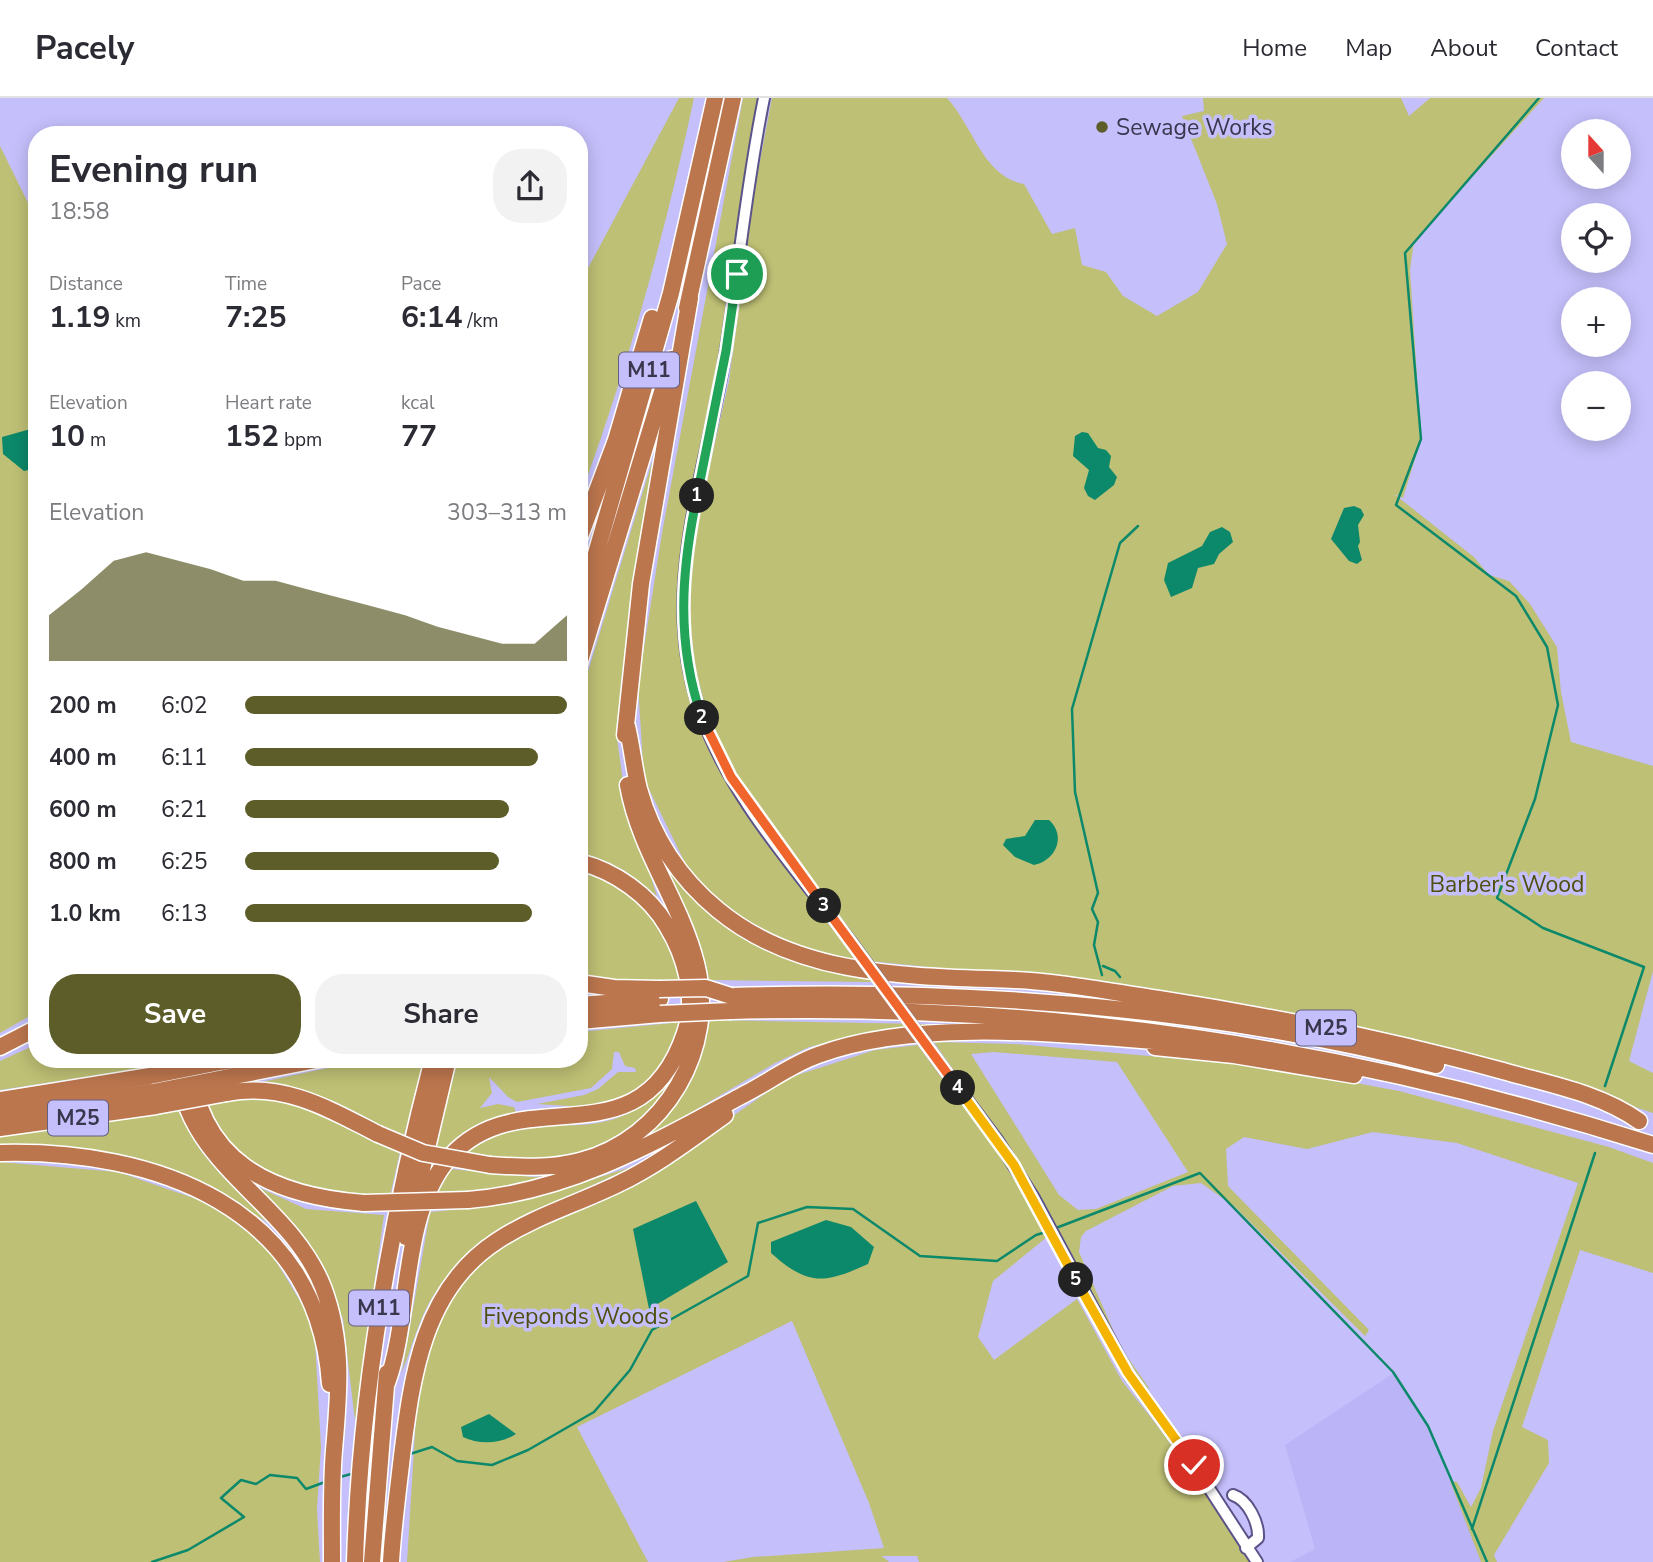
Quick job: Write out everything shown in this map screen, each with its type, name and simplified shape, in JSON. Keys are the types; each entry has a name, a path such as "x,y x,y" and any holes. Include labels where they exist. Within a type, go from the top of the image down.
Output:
{"highway":[{"name":"M11","path":"588,582 671,293 715,98"},
{"name":"M11","path":"588,636 624,525 690,298 733,98"},
{"path":"588,514 622,420 710,125"},
{"path":"690,298 641,584 630,670 627,726 640,792 659,839 695,888 741,927 786,951 835,965 1002,981"},
{"name":"M25","path":"224,1080 281,1088 322,1101 333,1110 378,1134 430,1155 490,1165 554,1166 578,1162 613,1148 646,1126 671,1097 695,1046 702,1012 700,981 691,946 657,873 634,812 623,747 627,726"},
{"path":"387,1383 395,1360 419,1224 432,1185 453,1155 475,1136 511,1122 590,1116 636,1101 668,1071 682,1041 689,1013 690,990 681,955 666,924 653,906 622,880 588,866"},
{"name":"M25","path":"1002,981 1193,1010 1219,1022"},
{"name":"M25","path":"1002,981 1071,986 1188,1003 1362,1036 1577,1093 1620,1108 1646,1124"},
{"path":"588,984 614,988 660,1001 706,988 731,1003"},
{"name":"M25","path":"731,1003 854,993 967,997 1089,1006 1219,1022 1426,1062 1646,1124"},
{"name":"M25","path":"588,1019 660,1001"},
{"name":"M25","path":"588,1005 660,1001 731,1003 992,1016 1116,1026 1224,1041 1401,1074 1582,1122 1653,1145"},
{"path":"0,1048 28,1033"},
{"path":"192,1068 196,1090 207,1120 224,1147 246,1168 290,1192 364,1203 468,1200 538,1187 617,1161 672,1136 794,1064 850,1045 917,1036 1023,1035 1199,1045 1224,1041"},
{"path":"1023,1035 1281,1062 1435,1092 1557,1123 1582,1122"},
{"path":"0,1057 28,1043"},
{"path":"179,1068 183,1093 206,1145 292,1235 322,1286 339,1348 340,1414 335,1449"},
{"name":"M25","path":"0,1100 156,1091 195,1093 224,1080 233,1068"},
{"name":"M25","path":"0,1116 224,1080 279,1068"},
{"name":"M11","path":"355,1562 364,1430 379,1314 401,1188 431,1068"},
{"name":"M11","path":"372,1562 387,1383 386,1356 407,1233 446,1068"},
{"name":"M25","path":"0,1128 156,1091"},
{"path":"391,1562 415,1365 431,1317 458,1277 476,1258 514,1230 618,1184 659,1162 726,1114 746,1094"},
{"path":"0,1153 84,1158 164,1176 214,1196 261,1230 292,1266 315,1312 327,1359 335,1449 332,1562"}],"street":[{"path":"764,98 724,364 684,559 681,598 684,640 698,706 724,765 749,805 1014,1165 1117,1357 1194,1465 1257,1562"},
{"path":"1233,1495 1248,1506 1258,1528 1258,1538 1246,1548"}],"shaded area":[{"path":"28,430 28,470 24,471 3,454 2,437"},
{"path":"1082,432 1088,433 1098,448 1106,450 1111,456 1109,467 1117,477 1114,485 1095,500 1088,496 1084,488 1089,470 1073,456 1075,436"},
{"path":"1354,506 1361,509 1364,515 1358,525 1358,546 1362,560 1357,564 1349,561 1331,539 1344,508"},
{"path":"1222,527 1230,532 1233,542 1219,554 1214,564 1198,568 1192,588 1171,597 1164,580 1168,563 1202,546 1210,532"},
{"path":"1035,820 1049,820 1058,840 1053,853 1034,865 1015,857 1003,845 1006,839 1025,836"},
{"path":"696,1201 728,1262 649,1309 633,1229"},
{"path":"826,1220 851,1227 874,1247 868,1264 839,1275 817,1278 796,1271 771,1253 771,1242"},
{"path":"1394,1373 1428,1426 1482,1562 1290,1562 1315,1549 1285,1445"},
{"path":"489,1414 516,1434 504,1440 490,1442 463,1437 461,1427"}],"green space":[{"path":"679,98 694,98 644,301 588,476 588,268"},
{"name":"Barber's Wood","path":"743,98 762,98 698,516 729,381 755,187 772,98 947,98 988,161 998,172 1024,184 1052,234 1075,228 1082,265 1106,272 1123,296 1157,316 1198,292 1227,244 1217,204 1182,116 1204,111 1203,98 1401,98 1409,116 1430,98 1544,98 1414,241 1410,270 1421,439 1403,498 1394,494 1474,557 1489,575 1509,581 1530,604 1557,647 1561,692 1571,742 1653,766 1653,971 1629,1061 1653,1073 1653,1113 1509,1065 1257,1006 1123,986 838,958 788,943 735,916 688,869 644,779 638,685 662,533"},
{"path":"0,146 28,203 28,1017 0,1033"},
{"path":"653,459 621,684 617,738 625,796 657,896 625,871 588,855 588,672"},
{"path":"662,861 706,906 756,944 794,962 868,976 873,982 709,980 689,918"},
{"path":"588,873 618,886 647,909 668,940 681,981 604,980 588,976"},
{"path":"710,1020 974,1025 870,1032 809,1047 775,1063 636,1145 669,1115 701,1057"},
{"path":"682,1022 665,1066 620,1103 585,1107 537,1104 584,1095 598,1089 618,1072 636,1072 635,1068 625,1066 619,1052 614,1052 612,1069 591,1088 517,1102 508,1097 489,1077 492,1093 480,1108 498,1104 514,1107 516,1113 484,1123 446,1150 435,1147 456,1068 588,1068 588,1031"},
{"path":"934,1042 1015,1044 1271,1067 1399,1091 1609,1147 1653,1163 1653,1273 1580,1250 1522,1427 1548,1440 1549,1463 1494,1555 1497,1562 1481,1562 1450,1481 1457,1482 1471,1507 1481,1488 1493,1431 1578,1183 1457,1143 1373,1132 1307,1149 1244,1137 1226,1149 1228,1186 1369,1330 1365,1336 1234,1206 1201,1183 1173,1186 1086,1231 1081,1237 1079,1252 1121,1348 1149,1388 1144,1392 1015,1160","holes":["993,1052 1117,1062 1188,1172 1096,1209 1078,1210 1059,1195 971,1054"]},
{"name":"Fiveponds Woods","path":"918,1045 1012,1172 1047,1237 993,1281 978,1337 994,1360 1077,1299 1122,1381 1185,1461 1250,1562 919,1562 917,1556 882,1556 889,1562 723,1562 753,1557 884,1548 869,1503 792,1321 577,1427 648,1562 407,1562 419,1367 438,1318 464,1278 492,1250 689,1146 788,1078 875,1050"},
{"path":"28,1048 28,1068 145,1068 0,1090 0,1061"},
{"path":"683,1059 665,1092 644,1118 620,1137 593,1150 564,1157 532,1160 463,1153 491,1138 514,1130 536,1126 598,1123 628,1114 663,1086"},
{"path":"328,1068 422,1068 404,1136 310,1092 262,1082"},
{"path":"228,1098 278,1100 299,1105 400,1152 390,1196 315,1190 261,1174 241,1158 215,1124 207,1102"},
{"path":"179,1107 185,1124 205,1156 270,1224 215,1190 169,1171 0,1149 0,1131"},
{"path":"0,1162 118,1172 211,1204 268,1248 314,1324 321,1447 317,1509 320,1562 0,1562"},
{"path":"642,1163 530,1216 476,1250 453,1270 430,1302 402,1372 430,1212 513,1201"},
{"path":"451,1169 534,1177 562,1175 505,1188 436,1196"},
{"path":"251,1184 306,1209 384,1215 355,1421 343,1319 319,1261"}],"waterway":[{"path":"1539,98 1405,253 1421,439 1396,505 1516,596 1547,647 1558,705 1535,799 1497,898 1543,928 1644,967 1605,1086"},
{"path":"1102,975 1094,945 1098,922 1092,909 1098,893 1075,792 1072,709 1120,543 1138,526"},
{"path":"1103,966 1115,971 1120,977"},
{"path":"1472,1529 1595,1153"},
{"path":"1056,1228 1200,1173 1393,1372 1428,1426 1487,1562"},
{"path":"410,1454 432,1447 457,1461 492,1465 528,1450 594,1412 630,1370 652,1330 748,1276 758,1223 807,1207 853,1209 920,1256 997,1261 1036,1235 1049,1231"},
{"path":"340,1477 351,1474"},
{"path":"152,1562 188,1550 244,1517 221,1498 241,1480 256,1484 270,1475 297,1478 306,1489 325,1482"}],"place":[{"name":"Sewage Works","path":"1102,127"}],"route":[{"path":"737,274 710,437 687,540 681,598 690,676 705,726 724,765 749,805 1014,1165 1050,1227 1117,1357 1194,1465"}]}
